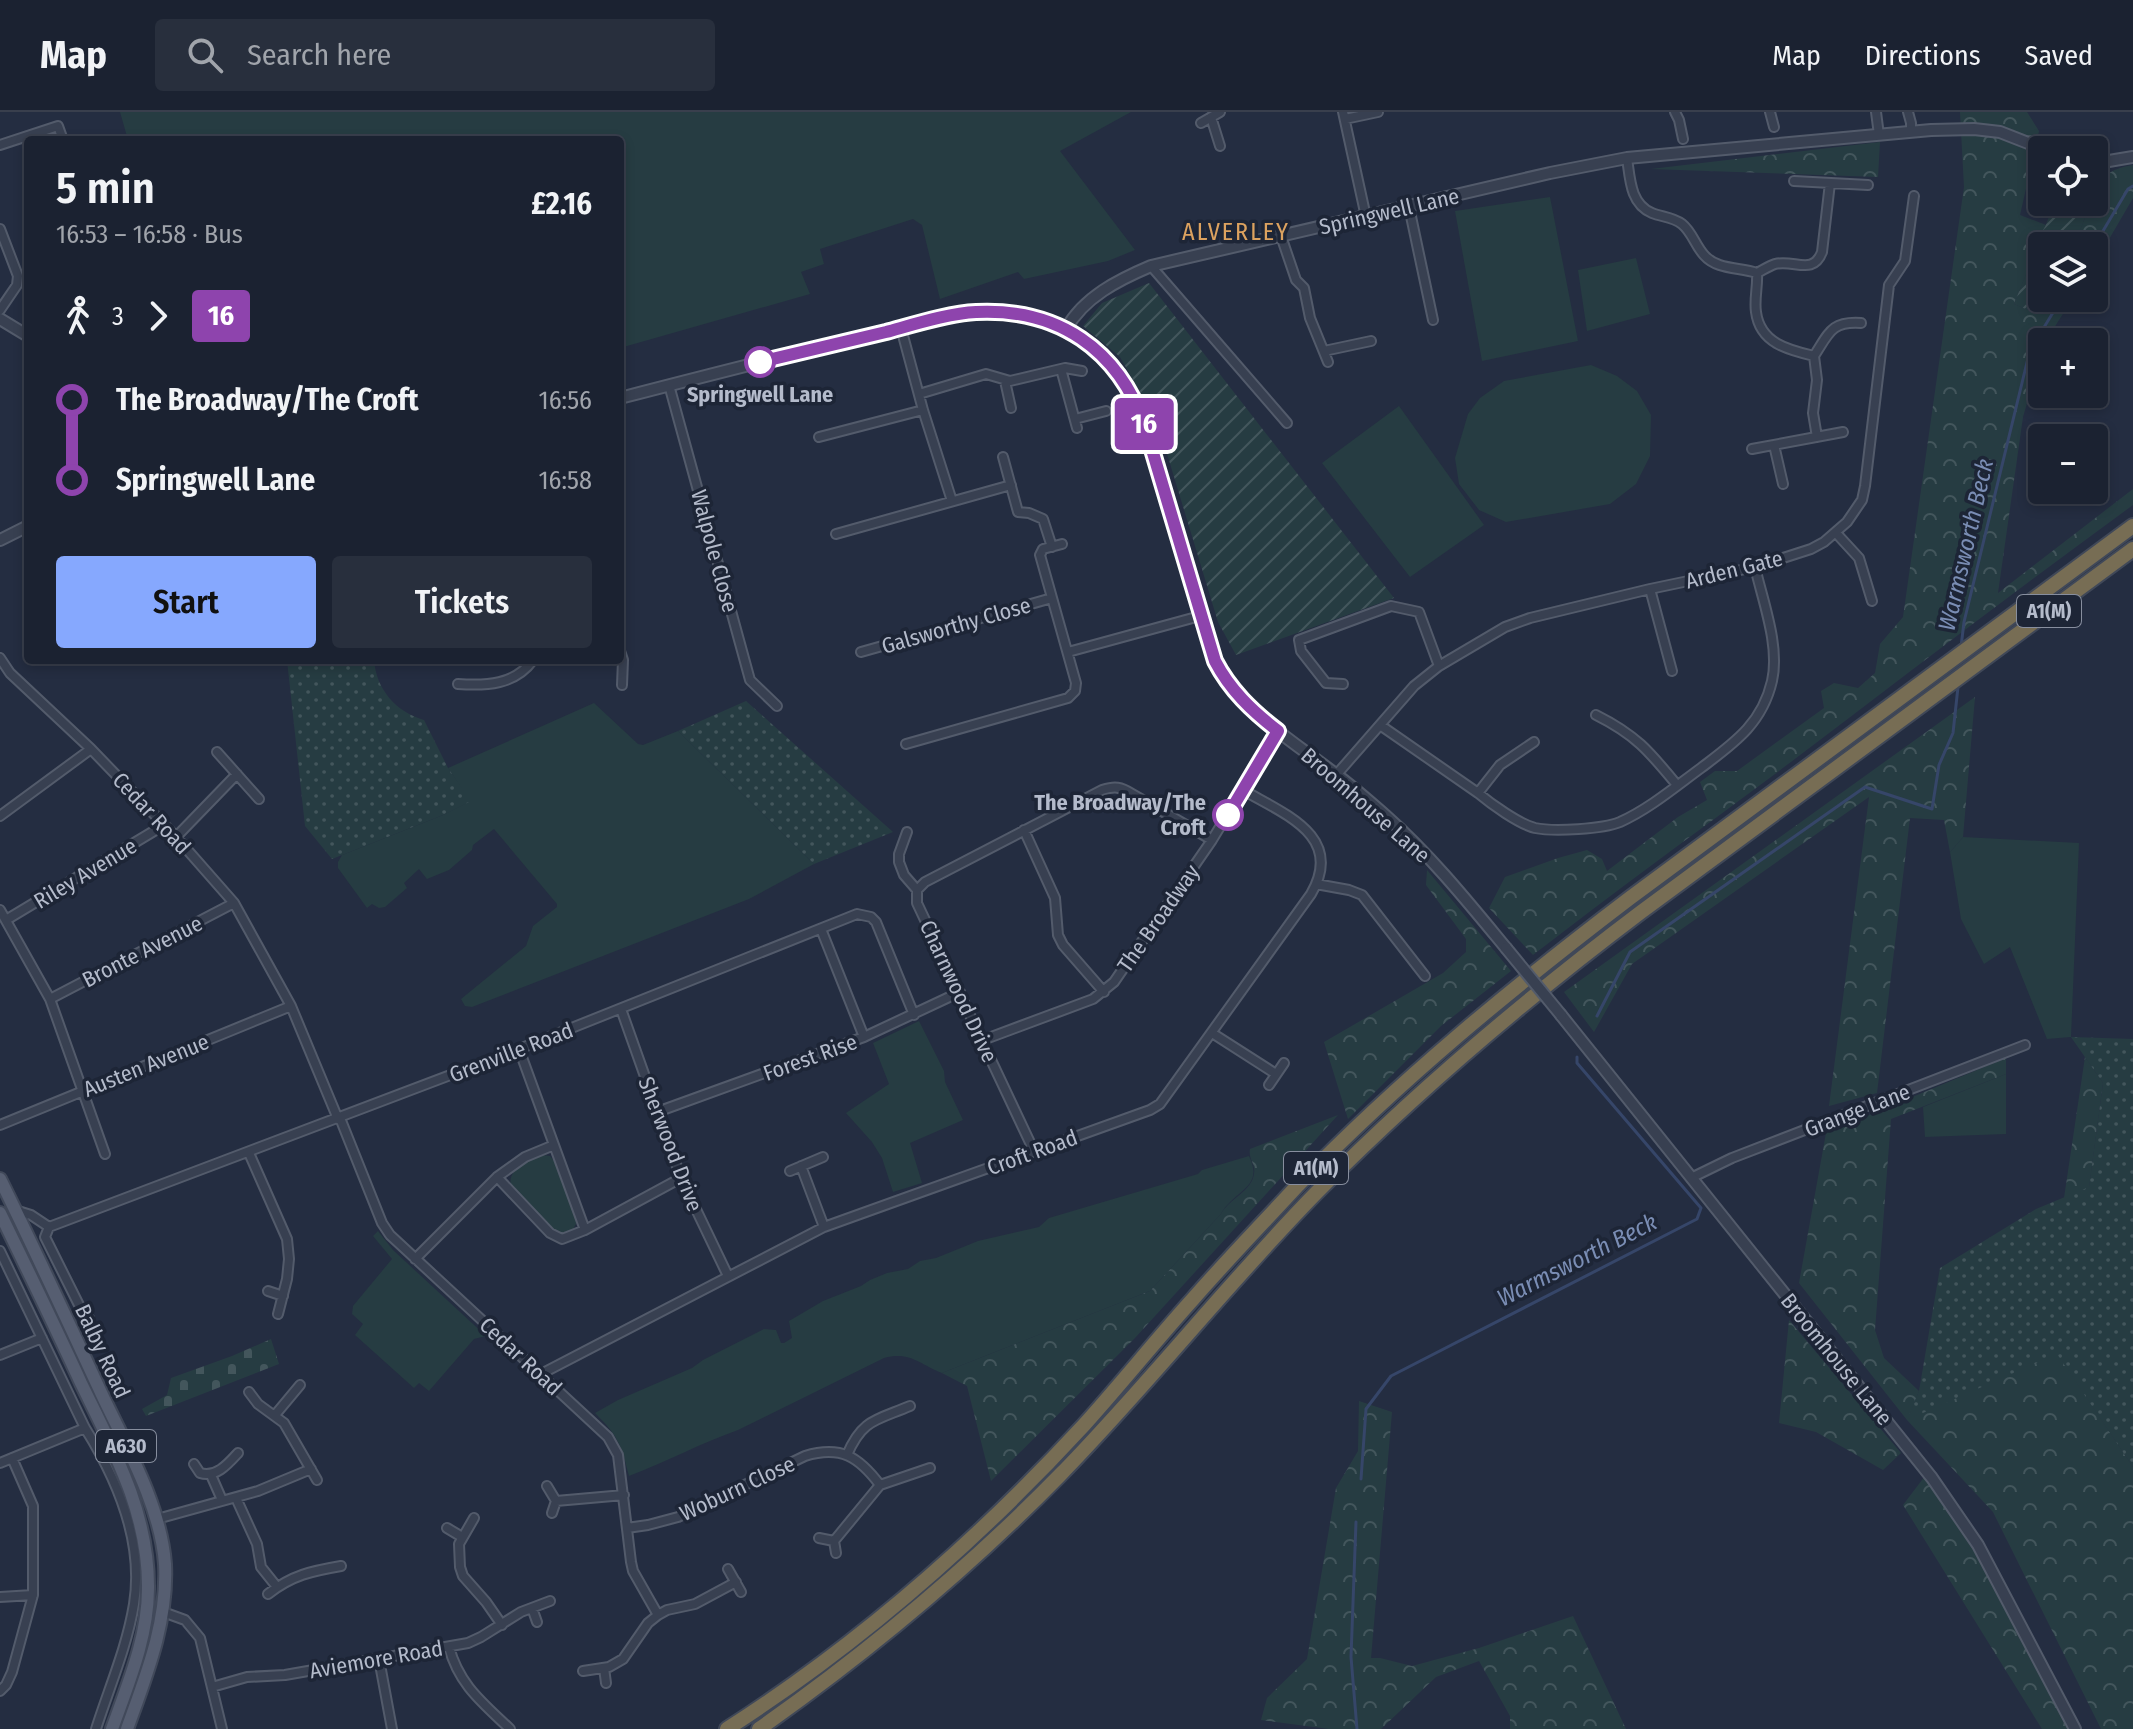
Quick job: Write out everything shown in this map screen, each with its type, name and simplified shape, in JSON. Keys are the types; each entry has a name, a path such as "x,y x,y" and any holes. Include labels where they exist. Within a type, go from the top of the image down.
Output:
{"highway":[{"name":"A1(M)","path":"727,1729 801,1678 890,1609 1004,1506 1083,1425 1301,1182 1449,1043 1617,907 2133,526"},
{"name":"A1(M)","path":"759,1729 832,1677 900,1622 1016,1519 1097,1436 1296,1214 1462,1056 1578,959 2133,549"}],"main road":[{"name":"Balby Road","path":"0,1179 133,1460 157,1519 165,1565 163,1612 155,1647 127,1729"},
{"name":"Balby Road","path":"0,1213 110,1444 130,1490 145,1537 148,1578 146,1619 138,1654 112,1729"}],"street":[{"path":"1201,123 1220,112"},
{"path":"1366,217 1344,115 1378,112"},
{"path":"1675,112 1683,139"},
{"path":"1770,112 1774,127"},
{"path":"1876,112 1879,135"},
{"path":"1908,112 1911,132"},
{"path":"1211,117 1220,146"},
{"path":"27,136 58,126 62,136"},
{"name":"Springwell Lane","path":"1066,329 1074,315 1103,290 1151,266 1550,173 1627,158 1931,130 1988,130 2028,142"},
{"path":"0,145 24,137"},
{"path":"2108,161 2133,157"},
{"path":"1627,158 1632,189 1641,206 1680,222 1703,254 1712,261 1757,273 1777,263 1810,266 1818,260 1822,252 1830,183"},
{"path":"1794,181 1868,185"},
{"name":"Arden Gate","path":"1337,774 1414,686 1439,666 1516,623 1650,589 1755,567 1811,549 1836,533 1856,512 1862,500 1889,285 1907,255 1914,196"},
{"path":"1409,207 1433,320"},
{"path":"0,229 18,276 17,285 0,310"},
{"path":"1281,236 1296,280 1304,288 1310,318 1328,362"},
{"path":"1151,266 1287,423"},
{"path":"1757,273 1756,311 1762,329 1780,347 1814,356"},
{"path":"624,397 973,312 1021,314 1066,329"},
{"path":"0,319 24,334"},
{"path":"1817,437 1813,413 1817,380 1814,356 1835,327 1846,322 1861,323"},
{"path":"901,328 952,501"},
{"name":"Broomhouse Lane","path":"1066,329 1090,344 1109,362 1139,409 1200,616 1222,675 1243,701 1388,817 1436,865 1561,1015 1923,1466 1965,1525 2075,1729"},
{"path":"1324,351 1371,341"},
{"path":"919,394 986,374 1010,381 1061,369 1082,371"},
{"path":"1061,369 1076,424 1106,411"},
{"path":"1005,381 1011,408"},
{"name":"Walpole Close","path":"669,385 750,680 777,706"},
{"path":"819,437 923,410"},
{"path":"1752,449 1843,432"},
{"path":"1774,445 1783,484"},
{"path":"1003,457 1018,512 1043,519 1052,547 1062,544"},
{"path":"836,534 1011,485"},
{"path":"0,540 24,528"},
{"path":"1836,533 1857,553 1872,601"},
{"name":"Galsworthy Close","path":"906,744 1068,698 1075,691 1076,683 1040,555 1043,549 1052,547"},
{"path":"1380,725 1493,805 1534,828 1577,829 1617,823 1677,785 1744,733 1758,715 1774,671 1773,647 1755,567"},
{"path":"1650,589 1672,671"},
{"name":"Galsworthy Close","path":"861,652 1052,598"},
{"path":"1343,684 1326,683 1301,651 1299,640 1391,606 1419,612 1439,666"},
{"path":"1068,652 1200,616"},
{"name":"Cedar Road","path":"0,658 10,673 91,749 176,837 234,903 291,1006 382,1223 390,1235 608,1437 618,1455 633,1571 658,1615"},
{"path":"458,684 487,685 508,680 529,664"},
{"path":"622,685 623,664"},
{"path":"0,681 10,673"},
{"path":"1596,715 1634,737 1677,785"},
{"name":"The Broadway","path":"983,1040 1093,999 1114,982 1212,840 1278,731"},
{"path":"1478,793 1500,765 1534,742"},
{"path":"0,816 91,749"},
{"path":"217,752 259,799"},
{"path":"176,837 237,774"},
{"path":"917,890 925,882 1102,790 1120,787 1212,840"},
{"path":"1243,790 1298,822 1309,832 1316,841 1322,861 1316,884 1362,895 1425,976"},
{"name":"Riley Avenue","path":"6,920 164,825"},
{"path":"1024,830 1055,898 1058,935 1104,992"},
{"name":"Charnwood Drive","path":"907,832 899,854 904,875 917,890 917,903 1034,1151"},
{"name":"Croft Road","path":"541,1374 824,1227 1160,1104 1316,884"},
{"name":"Bronte Avenue","path":"50,999 234,903"},
{"path":"0,910 50,999 105,1154"},
{"name":"Grenville Road","path":"49,1227 519,1049 857,914 871,917 876,922 914,1015"},
{"path":"821,929 864,1037"},
{"name":"Forest Rise","path":"657,1112 864,1037 960,992"},
{"name":"Austen Avenue","path":"0,1125 291,1006"},
{"name":"Sherwood Drive","path":"621,1009 681,1178 728,1276"},
{"path":"1212,1033 1276,1074"},
{"name":"Grange Lane","path":"1691,1178 1746,1153 2025,1045"},
{"path":"519,1049 585,1230"},
{"path":"1269,1085 1284,1063"},
{"path":"415,1259 497,1177 525,1157 554,1145"},
{"path":"249,1153 287,1239 289,1259 278,1314"},
{"path":"790,1171 823,1157"},
{"path":"801,1166 824,1227"},
{"path":"497,1177 556,1237 567,1238 681,1178"},
{"path":"15,1210 31,1215 49,1227 45,1237 83,1313 89,1318"},
{"path":"0,1251 97,1447 119,1494 130,1527 135,1557 134,1602 127,1634 96,1729"},
{"path":"268,1291 283,1296"},
{"path":"0,1355 42,1338"},
{"path":"275,1415 300,1385"},
{"path":"249,1392 258,1404 275,1415 289,1430 317,1480"},
{"path":"880,1485 866,1467 847,1455 861,1429 910,1406"},
{"path":"0,1463 85,1428"},
{"path":"194,1464 200,1473 211,1475 238,1453"},
{"name":"Woburn Close","path":"627,1528 669,1520 805,1456 817,1453 847,1455"},
{"path":"0,1691 12,1672 33,1595 33,1506 12,1458"},
{"path":"836,1553 834,1541 880,1485 930,1468"},
{"path":"157,1519 236,1498 311,1469"},
{"path":"211,1475 222,1500"},
{"path":"547,1486 556,1501 552,1513"},
{"path":"556,1501 624,1495"},
{"path":"236,1498 257,1544 261,1567 277,1587"},
{"path":"474,1518 462,1537 458,1551 460,1567 463,1576 502,1625"},
{"path":"447,1528 462,1537"},
{"path":"819,1538 834,1541"},
{"path":"268,1594 304,1572 341,1566"},
{"path":"728,1569 741,1592"},
{"path":"583,1671 609,1667 623,1659 648,1623 658,1615 695,1604 736,1582"},
{"path":"0,1597 33,1595"},
{"name":"Aviemore Road","path":"212,1687 247,1677 285,1675 449,1647 481,1637 521,1612 550,1601"},
{"path":"532,1608 537,1622"},
{"path":"163,1612 185,1620 200,1638 222,1729"},
{"path":"449,1647 453,1663 469,1690 499,1725 510,1729"},
{"path":"379,1659 392,1729"},
{"path":"604,1668 606,1683"}],"green space":[{"path":"120,112 1131,112 1060,151 1135,250 1108,261 1024,279 1018,272 940,299 922,225 913,219 820,249 824,264 801,272 810,294 624,347 624,136 127,136"},
{"path":"1960,112 2027,112 2039,131 2038,136 2028,136 2028,180 2020,215 2046,225 2043,232 2028,232 2028,269 2014,304 2028,312 2064,312 2054,328 2028,328 2028,400 1998,593 2133,489 2133,505 1533,955 1489,908 1505,877 1587,850 1602,859 1607,871 1678,817 1707,800 1700,782 1715,771 1737,771 1824,708 1821,691 1834,683 1858,688 1875,673 1880,644 1903,617 1964,187"},
{"path":"1880,142 1878,177 1651,169"},
{"path":"2133,165 2133,198 2108,241 2108,232 2079,232 2086,216 2108,216 2108,175"},
{"path":"1550,197 1578,341 1482,361 1455,211"},
{"path":"2049,216 2086,216 2079,232 2043,232"},
{"path":"1636,258 1650,314 1587,331 1578,270"},
{"path":"2028,269 2028,310 2014,304"},
{"path":"1149,283 1394,598 1236,655 1218,622 1158,424 1120,357 1083,326 1102,303"},
{"path":"1591,365 1617,376 1637,391 1651,415 1650,456 1636,484 1610,504 1506,522 1479,510 1459,484 1455,458 1468,414 1480,398 1504,381"},
{"path":"1399,406 1484,525 1410,577 1322,463"},
{"path":"287,664 375,664 383,690 396,705 424,720 448,768 471,801 332,859 305,826"},
{"path":"1975,697 1963,837 1950,852 1944,820 1910,818 1877,1093 1829,1106 1869,797 1632,964 1594,1032 1564,992"},
{"path":"746,701 893,832 814,864 678,731"},
{"path":"594,703 638,744 643,745 678,731 814,864 749,899 472,1007 465,1006 461,999 526,946 533,926 557,907 494,829 449,870 427,879 419,869 404,883 407,888 385,907 372,904 367,908 338,868 338,862 342,855 443,815 470,801 448,768"},
{"path":"1963,837 2079,843 2071,1037 2047,1039 2010,947 1984,964 1961,919 1950,852"},
{"path":"1427,870 1511,971 1441,1026 1348,1119 1324,1042 1443,973 1466,952 1466,939 1426,885"},
{"path":"919,1021 944,1071 945,1082 963,1120 910,1143 922,1183 893,1192 882,1158 846,1113 889,1084 873,1043"},
{"path":"2071,1037 2133,1039 2133,1467 2057,1354 1907,1420 1919,1391 1940,1268 2036,1209 2089,1187 2103,1083"},
{"path":"2085,1057 2103,1083 2089,1188 2064,1198"},
{"path":"2006,1058 2006,1074 1891,1119 1875,1330 1884,1358 1919,1391 1908,1419 2057,1353 2133,1467 2133,1729 2101,1729 1993,1512 1907,1420 1799,1283 1826,1133"},
{"path":"2006,1074 2006,1134 1925,1137 1923,1107"},
{"path":"1338,1115 1135,1338 991,1481 967,1386 942,1373 1150,1291 1249,1185 1254,1170 1250,1149"},
{"path":"542,1155 550,1156 555,1162 576,1218 572,1231 563,1235 552,1230 511,1186 515,1170"},
{"path":"1249,1156 1253,1167 1251,1182 1150,1291 942,1373 901,1356 884,1358 738,1430 629,1476 618,1441 595,1413 692,1368 764,1329 776,1330 781,1343 784,1343 792,1338 789,1321 823,1301 887,1273 908,1269 920,1261 978,1241 1039,1227 1049,1218"},
{"path":"378,1231 393,1250 486,1336 474,1339 429,1391 419,1383 414,1388 355,1335 363,1324 352,1314 353,1306 392,1259 373,1236"},
{"path":"1789,1320 1901,1453 1883,1470 1816,1432 1779,1423"},
{"path":"271,1339 279,1364 146,1416 142,1409 167,1395 171,1378"},
{"path":"1359,1401 1392,1412 1371,1658 1412,1666 1479,1648 1573,1616 1626,1729 1510,1729 1510,1716 1479,1661 1436,1677 1381,1729 1329,1729 1261,1720 1267,1698 1307,1659 1336,1488 1358,1451"},
{"path":"1925,1476 1973,1547 2070,1729 2042,1729 1903,1505"}],"waterway":[{"name":"Warmsworth Beck","path":"2102,232 2128,189 2133,186"},
{"name":"Warmsworth Beck","path":"1961,647 1964,622 2030,350 2053,312"},
{"name":"Warmsworth Beck","path":"1597,1016 1630,952 1865,787 1932,809 1939,765 1953,733 1958,687"},
{"name":"Warmsworth Beck","path":"1361,1479 1366,1409 1391,1376 1697,1219 1701,1208 1577,1063 1577,1057"},
{"name":"Warmsworth Beck","path":"1356,1522 1351,1657 1357,1729"}],"bus line":[{"name":"16","path":"760,362 973,312 1021,314 1041,320 1066,329 1097,350 1120,375 1139,409 1215,661 1232,689 1278,731 1228,815"}],"place":[{"name":"Springwell Lane","path":"760,362"},
{"name":"The Broadway/The Croft","path":"1228,815"}],"district":[{"name":"ALVERLEY","path":"1236,232"}]}
